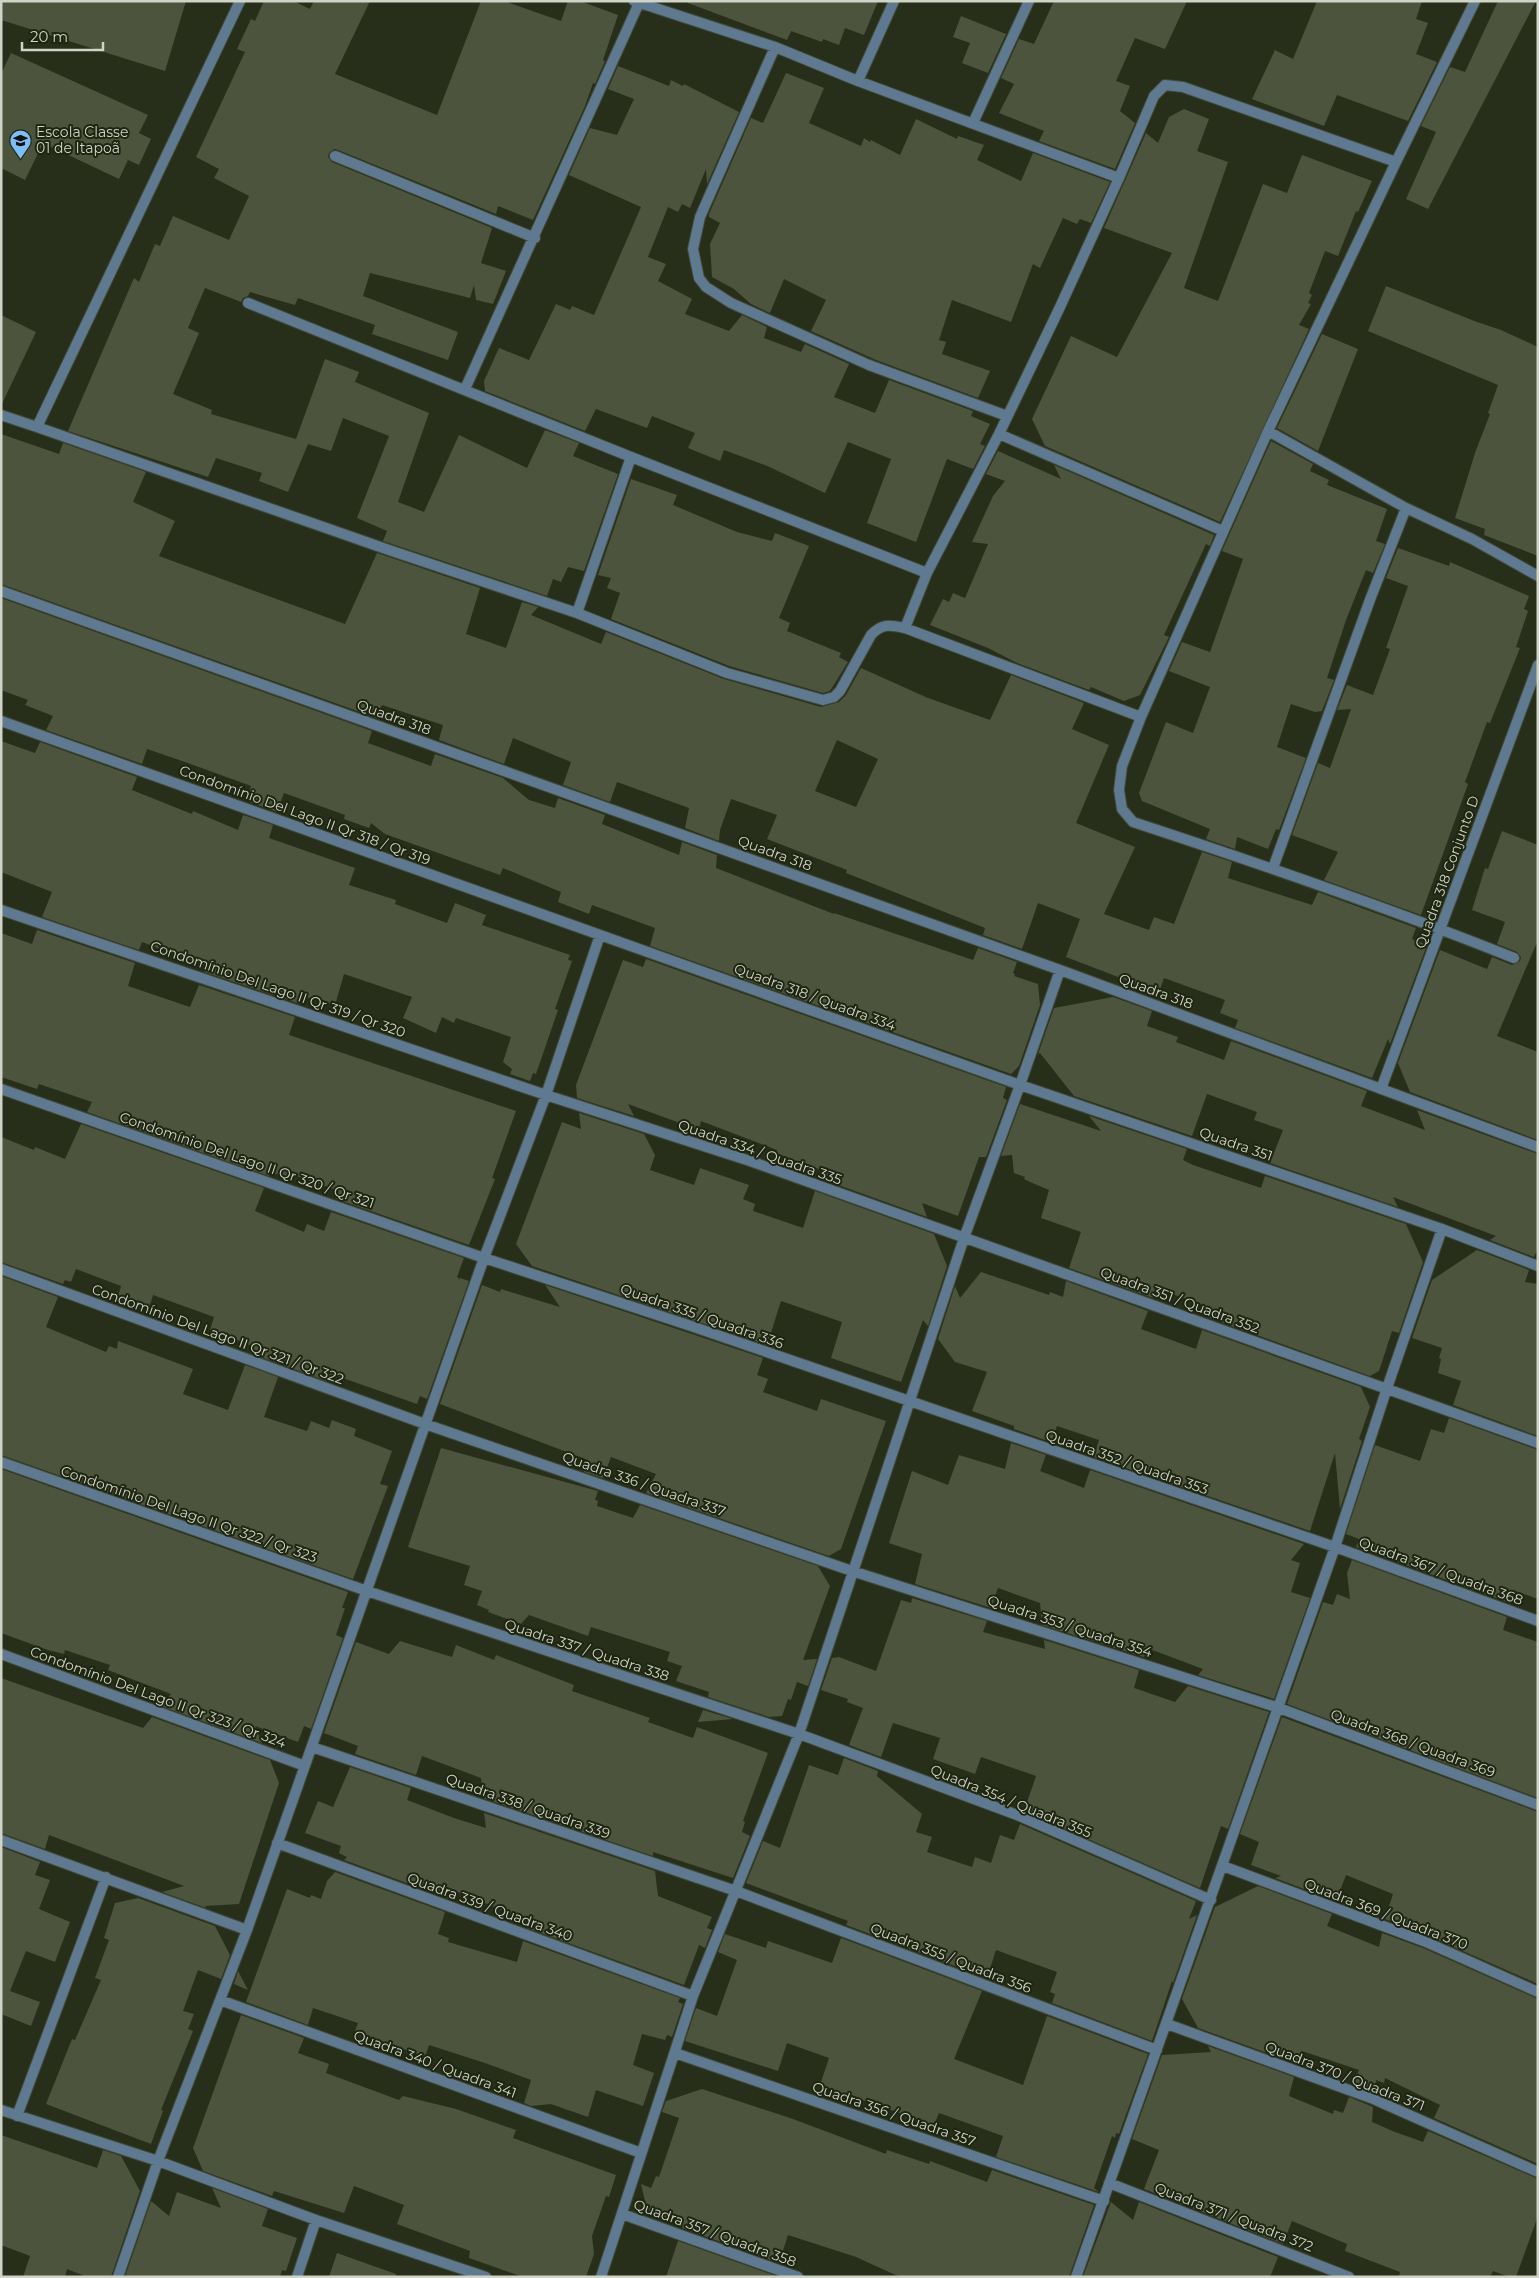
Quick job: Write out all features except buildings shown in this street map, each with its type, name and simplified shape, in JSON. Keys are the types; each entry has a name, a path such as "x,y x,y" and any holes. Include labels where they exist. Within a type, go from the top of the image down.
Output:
{"street":[{"path":"37,428 240,1"},
{"path":"858,81 894,1"},
{"path":"973,123 1029,1"},
{"path":"1475,1 1268,431 1223,531 1141,716 1122,766 1120,790 1122,809 1133,822 1273,868 1514,958"},
{"path":"465,389 535,238 637,2 774,47 858,81 1119,178"},
{"path":"774,47 700,217 693,249 698,278 706,287 731,303 826,346 869,365 1007,416"},
{"path":"905,628 927,573 999,434 1119,178 1154,96 1165,85 1174,85 1396,162"},
{"path":"334,156 535,238"},
{"path":"248,303 630,457 927,573"},
{"path":"1,415 576,613 727,673 823,700 834,697 840,691 871,635 878,628 888,625 905,628 1141,716"},
{"path":"1268,431 1406,508 1472,539 1538,576"},
{"path":"999,434 1223,531"},
{"path":"576,613 630,457"},
{"path":"1273,868 1406,508"},
{"name":"Quadra 318","path":"1,591 1060,970 1538,1147"},
{"name":"Quadra 318 Conjunto D","path":"1381,1089 1538,665"},
{"name":"Condomínio Del Lago II Qr 318 / Qr 319","path":"1,721 600,935"},
{"name":"Condomínio Del Lago II Qr 319 / Qr 320","path":"1,910 546,1095"},
{"path":"118,2277 158,2161 247,1930 484,1258 546,1095 600,935"},
{"name":"Quadra 318 / Quadra 334","path":"600,935 1020,1085"},
{"path":"601,2277 693,1996 799,1734 964,1238 1060,970"},
{"name":"Quadra 351","path":"1020,1085 1442,1229 1538,1266"},
{"name":"Condomínio Del Lago II Qr 320 / Qr 321","path":"1,1089 484,1258"},
{"name":"Quadra 334 / Quadra 335","path":"546,1095 750,1161 964,1238"},
{"path":"1076,2277 1279,1708 1442,1229"},
{"name":"Quadra 351 / Quadra 352","path":"964,1238 1538,1443"},
{"name":"Quadra 335 / Quadra 336","path":"484,1258 688,1325 909,1402"},
{"name":"Condomínio Del Lago II Qr 321 / Qr 322","path":"1,1269 425,1424"},
{"name":"Quadra 352 / Quadra 353","path":"909,1402 1335,1547"},
{"name":"Quadra 336 / Quadra 337","path":"425,1424 852,1571"},
{"name":"Condomínio Del Lago II Qr 322 / Qr 323","path":"1,1462 367,1591"},
{"name":"Quadra 367 / Quadra 368","path":"1335,1547 1538,1621"},
{"name":"Quadra 353 / Quadra 354","path":"852,1571 1279,1708"},
{"name":"Quadra 337 / Quadra 338","path":"367,1591 799,1734"},
{"name":"Condomínio Del Lago II Qr 323 / Qr 324","path":"1,1654 305,1766"},
{"name":"Quadra 368 / Quadra 369","path":"1279,1708 1538,1805"},
{"name":"Quadra 354 / Quadra 355","path":"799,1734 1017,1815 1211,1900"},
{"name":"Quadra 338 / Quadra 339","path":"312,1747 736,1891"},
{"path":"1,1840 247,1930"},
{"name":"Quadra 339 / Quadra 340","path":"277,1843 693,1996"},
{"name":"Quadra 369 / Quadra 370","path":"1223,1866 1426,1942 1538,1992"},
{"path":"17,2116 106,1877"},
{"name":"Quadra 355 / Quadra 356","path":"736,1891 1157,2050"},
{"name":"Quadra 340 / Quadra 341","path":"220,2000 641,2153"},
{"name":"Quadra 370 / Quadra 371","path":"1166,2024 1371,2098 1538,2172"},
{"name":"Quadra 356 / Quadra 357","path":"674,2053 1104,2201"},
{"path":"1,2110 158,2161 316,2220 486,2277"},
{"name":"Quadra 371 / Quadra 372","path":"1109,2183 1350,2277"},
{"name":"Quadra 357 / Quadra 358","path":"622,2214 798,2277"},
{"path":"297,2277 316,2220"}],"place":[{"name":"Escola Classe 01 de Itapoã","path":"20,159"}]}
